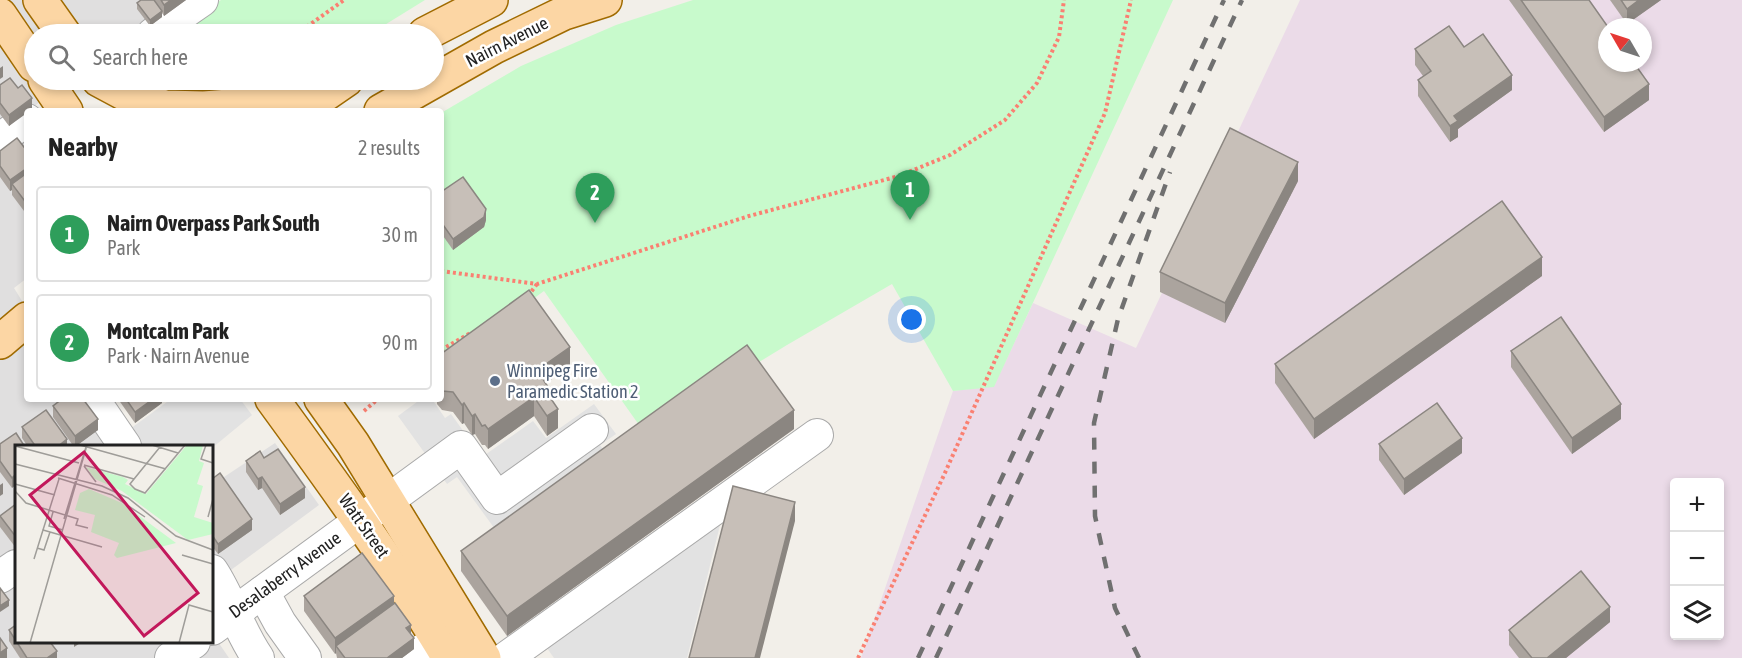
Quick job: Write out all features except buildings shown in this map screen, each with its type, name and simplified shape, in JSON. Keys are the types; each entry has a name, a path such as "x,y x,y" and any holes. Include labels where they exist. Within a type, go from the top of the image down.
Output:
{"main road":[{"path":"40,0 57,24"},
{"path":"444,24 491,0"},
{"name":"Nairn Avenue","path":"444,75 494,46 564,13 605,0"},
{"path":"0,15 24,50"},
{"path":"104,90 116,108"},
{"path":"118,90 165,107 204,108 242,105 289,90"},
{"path":"305,108 331,90"},
{"name":"Nairn Avenue","path":"386,108 418,90"},
{"path":"0,342 24,322"},
{"path":"0,364 24,351"},
{"name":"Watt Street","path":"274,402 360,519 419,607 450,640 484,658"},
{"name":"Watt Street","path":"323,402 388,500 450,640"}],"street":[{"path":"167,24 202,0"},
{"path":"0,139 24,122"},
{"path":"95,402 124,445"},
{"name":"Desalaberry Avenue","path":"223,621 461,447 497,498 592,430"},
{"path":"506,658 817,435"},
{"path":"0,577 15,567"},
{"path":"213,573 220,583 223,621 250,646 258,658"},
{"path":"262,592 304,658"},
{"path":"411,658 450,640"},
{"path":"171,658 193,643"}],"path":[{"path":"311,24 344,0"},
{"path":"444,271 537,284 749,216 899,176 950,155 1005,120 1037,83 1059,37 1064,0"},
{"path":"858,658 944,475 1105,112 1131,0"},
{"path":"526,299 537,284"},
{"path":"444,348 480,327"}],"shaded area":[{"path":"0,0 180,0 148,24 24,24 24,90 57,90 31,108 24,108 24,280 14,288 24,304 24,402 88,402 116,445 15,445 15,643 213,643 213,634 229,658 0,658"},
{"path":"1300,0 1742,0 1742,658 861,658 953,391 994,386 1033,303 1136,348"},
{"path":"167,402 242,402 252,415 213,447 213,445 141,445 130,429"},
{"path":"417,402 434,402 445,418 451,414 482,457 533,421 546,438 594,404 616,434 600,445 609,458 500,536 457,477 447,484 398,416"},
{"path":"275,443 319,505 213,583 213,484"},
{"path":"723,513 687,658 554,658 547,648"}],"green space":[{"path":"221,0 425,0 386,24 186,24"},
{"path":"693,0 1173,0 994,387 953,391 892,284 644,432 544,291 444,364 444,111 521,66 616,25"}],"railway":[{"path":"918,658 1224,0"},
{"path":"936,658 1242,0"},
{"path":"1139,658 1115,608 1095,516 1094,423 1118,319 1170,172"}],"place":[{"name":"Nairn Overpass Park South","path":"910,220"},
{"name":"Montcalm Park","path":"595,223"},
{"name":"Winnipeg Fire Paramedic Station 2","path":"495,381"}]}
